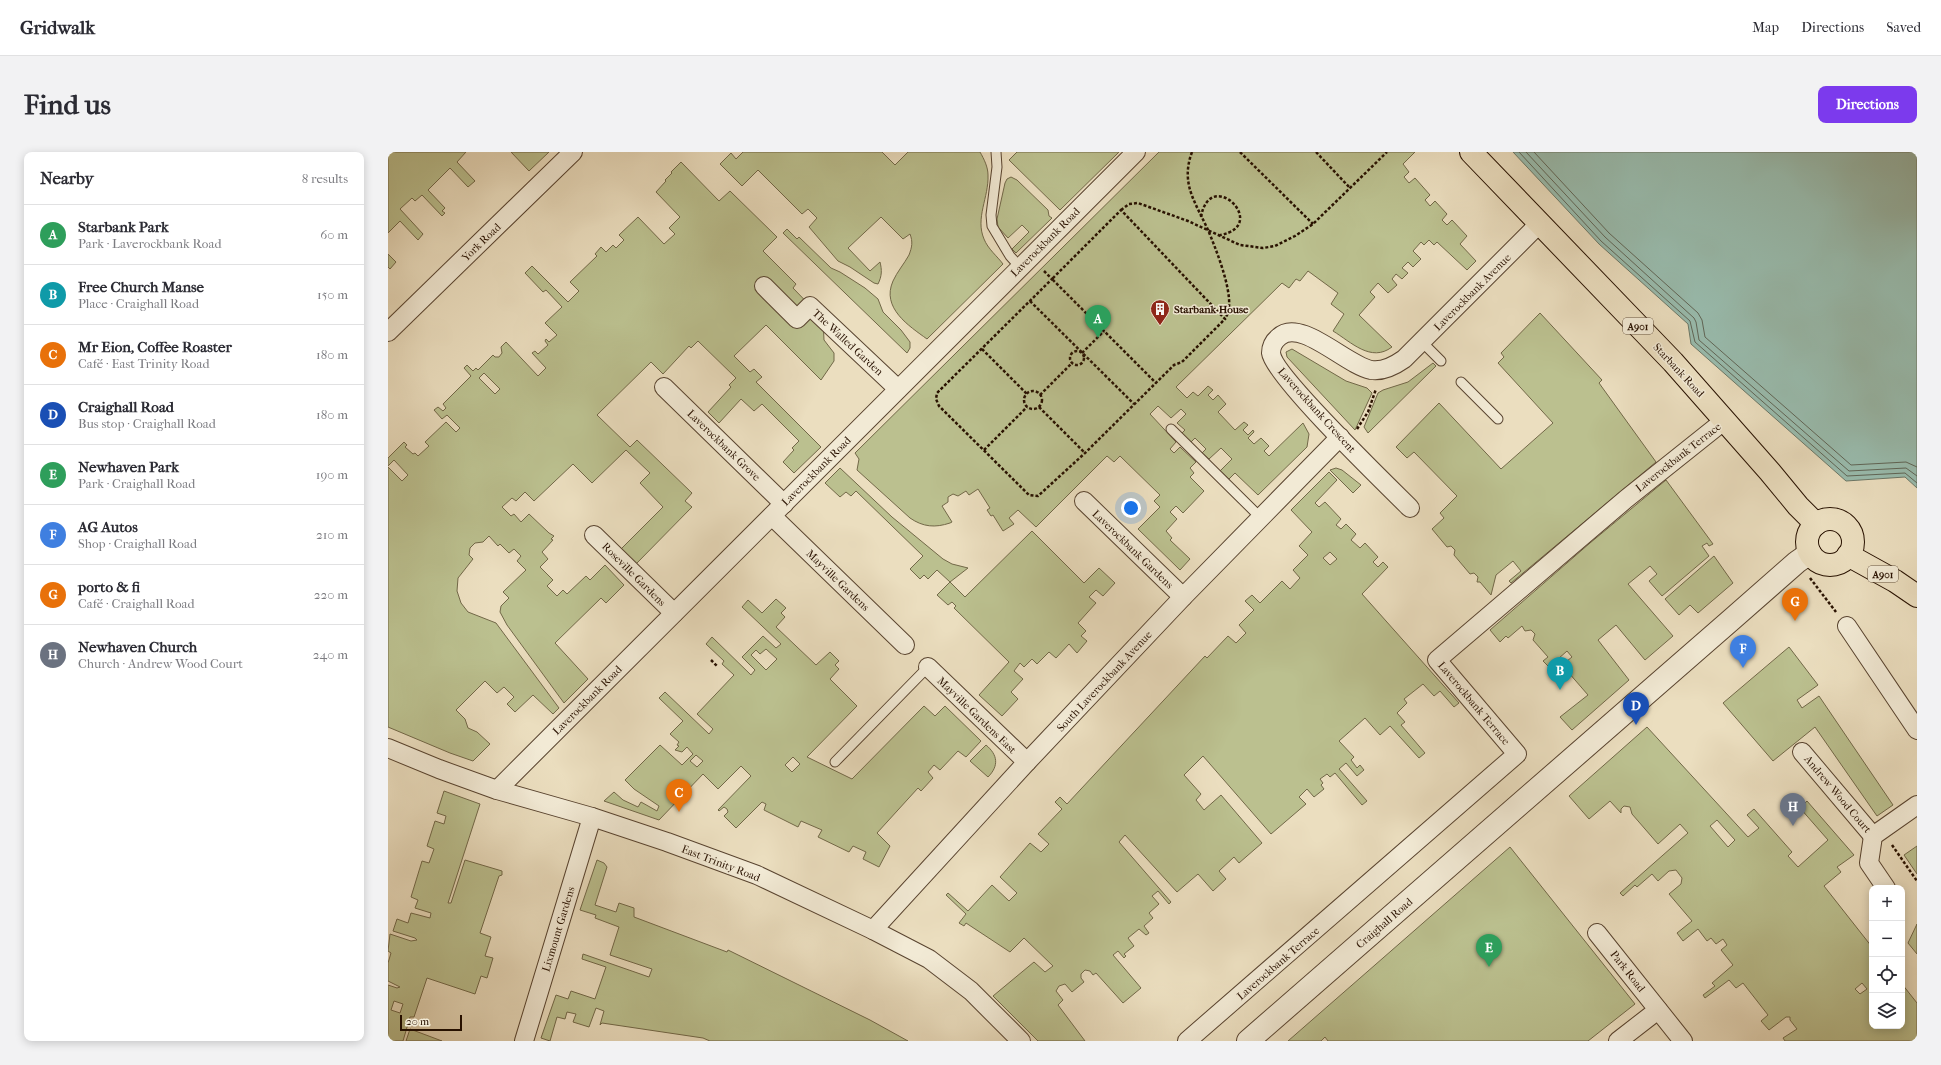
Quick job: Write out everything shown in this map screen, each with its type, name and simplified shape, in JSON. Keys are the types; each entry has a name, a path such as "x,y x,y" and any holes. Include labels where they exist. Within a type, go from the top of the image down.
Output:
{"main road":[{"name":"Starbank Road","path":"1471,152 1672,362 1725,420 1798,506 1816,524"},
{"path":"1823,520 1831,520 1846,526 1852,540 1852,548 1842,562 1829,565 1804,558 1807,546 1807,537 1816,524 1823,520"},
{"name":"A901","path":"1848,555 1895,581 1917,596"}],"street":[{"name":"York Road","path":"388,332 573,152"},
{"name":"Laverockbank Road","path":"497,790 1136,152"},
{"name":"Laverockbank Avenue","path":"1379,371 1393,367 1404,359 1539,224"},
{"name":"The Walled Garden","path":"764,286 797,319 810,306 898,389"},
{"name":"Laverockbank Crescent","path":"1379,371 1358,366 1313,339 1298,332 1281,334 1276,339 1271,353 1278,367 1343,440 1410,508"},
{"name":"Laverockbank Grove","path":"664,386 778,510"},
{"name":"Laverockbank Terrace","path":"1187,1041 1517,754 1437,660 1626,499 1725,420"},
{"name":"South Laverockbank Avenue","path":"873,930 1027,762 1183,598 1261,518 1343,440"},
{"name":"Laverockbank Gardens","path":"1084,501 1183,598"},
{"name":"Mayville Gardens","path":"778,510 905,645"},
{"name":"Roseville Gardens","path":"594,535 674,613"},
{"name":"Craighall Road","path":"1248,1041 1804,558"},
{"path":"1847,626 1917,730"},
{"name":"Mayville Gardens East","path":"928,667 1027,762"},
{"name":"East Trinity Road","path":"388,748 439,770 497,790 592,817 667,842 757,875 873,930 918,953 946,970 984,1003 1021,1041"},
{"name":"Andrew Wood Court","path":"1802,752 1878,833"},
{"name":"Andrew Wood Court","path":"1884,885 1869,863 1878,833 1917,805"},
{"name":"Lixmount Gardens","path":"524,1041 592,817"},
{"name":"Park Road","path":"1597,933 1683,1041"},
{"path":"1618,1041 1658,1010"}],"lane":[{"path":"996,152 997,167 991,215 992,226 1010,256 1025,262"},
{"path":"1422,342 1441,362"},
{"path":"1461,382 1498,419"},
{"path":"1171,428 1261,518"},
{"path":"835,762 928,667"}],"path":[{"path":"1192,152 1188,164 1188,186 1191,197 1208,230 1223,275 1229,300 1229,308 1225,319 1182,362 1174,365 1042,494 1034,497 1029,495 939,406 936,399 938,393 1121,210 1129,204 1138,203 1188,221 1208,230 1220,235 1229,241 1240,245 1263,248 1285,242 1313,224 1387,152"},
{"path":"1240,152 1313,224"},
{"path":"1316,152 1350,188"},
{"path":"1201,218 1203,209 1213,198 1228,198 1234,202 1240,216 1238,224 1234,230 1227,234 1220,235"},
{"path":"1121,210 1225,319"},
{"path":"1025,262 1052,279 1156,383"},
{"path":"1030,301 1134,404"},
{"path":"1082,353 1104,331"},
{"path":"982,349 1027,394"},
{"path":"1077,350 1082,353 1084,358 1082,363 1077,366 1072,363 1069,358 1072,353 1077,350"},
{"path":"1040,395 1072,363"},
{"path":"1343,440 1364,421 1377,387 1379,371"},
{"path":"1033,392 1040,395 1042,400 1039,407 1033,409 1027,407 1024,400 1027,394 1033,392"},
{"path":"984,450 1027,407"},
{"path":"1039,407 1085,453"},
{"path":"1804,558 1847,626"},
{"path":"711,660 718,667"},
{"path":"1878,833 1917,881"}],"green space":[{"path":"388,152 466,152 457,162 475,181 468,187 450,168 428,190 445,208 442,211 445,213 442,216 422,195 415,201 412,198 400,209 423,234 418,240 400,221 388,233"},
{"path":"511,152 549,152 529,171"},
{"path":"743,152 882,152 895,165 908,152 980,152 987,166 988,172 987,191 981,223 982,231 988,246 1003,264 927,339 905,322 894,308 891,300 890,291 893,281 911,249 912,242 910,234 903,239 881,217 848,248 870,271 880,262 880,278 878,284 874,283 838,261 809,227 817,218 808,209 802,214 758,170 742,186 720,164 731,153 736,159"},
{"path":"1017,152 1119,152 1060,210 1009,160"},
{"path":"1159,152 1415,152 1403,164 1409,172 1404,177 1409,183 1415,178 1430,195 1425,200 1430,206 1435,201 1447,214 1442,220 1447,225 1452,220 1467,236 1460,244 1476,261 1467,270 1437,242 1434,245 1429,240 1424,245 1421,242 1413,251 1421,259 1413,267 1408,262 1402,268 1408,273 1402,279 1396,274 1392,279 1397,285 1388,293 1378,283 1370,292 1375,297 1359,315 1392,347 1376,353 1361,349 1333,331 1344,314 1331,304 1338,293 1308,271 1300,281 1296,279 1289,288 1282,283 1176,387 1187,398 1193,392 1198,396 1208,386 1213,390 1208,395 1213,400 1218,395 1226,404 1218,412 1235,430 1244,422 1248,425 1243,430 1248,435 1253,430 1254,432 1248,438 1254,444 1261,438 1269,446 1264,451 1269,456 1303,423 1309,434 1307,447 1258,495 1235,473 1229,479 1220,471 1232,459 1221,448 1209,459 1202,453 1206,449 1195,438 1191,442 1182,433 1185,430 1177,423 1186,414 1181,409 1171,418 1158,406 1150,414 1176,442 1170,449 1174,453 1180,447 1196,462 1190,468 1194,473 1190,477 1204,491 1183,513 1176,506 1170,512 1177,519 1166,531 1172,538 1170,540 1190,559 1180,570 1138,529 1160,507 1154,501 1160,495 1120,456 1114,462 1107,456 1036,527 1018,510 1009,518 1014,524 1003,531 993,515 991,516 987,510 990,508 978,489 969,495 966,491 958,496 953,494 948,497 948,502 942,506 952,522 950,523 939,526 929,526 910,518 857,470 859,459 855,453"},
{"path":"681,162 719,201 730,191 777,237 763,251 796,284 793,288 823,319 824,340 834,353 834,361 821,380 766,325 734,356 750,372 754,369 762,377 756,382 821,447 794,473 783,462 794,450 792,448 799,441 762,404 754,411 741,399 719,423 708,412 731,387 729,385 736,378 698,341 691,348 689,346 663,374 651,362 597,415 630,447 637,440 692,493 685,501 692,507 636,564 621,549 663,507 640,483 650,473 626,450 592,483 573,464 534,501 525,492 516,501 512,498 502,507 511,516 514,514 521,522 529,514 554,536 551,539 553,540 542,552 548,559 540,567 553,580 547,586 557,596 563,590 567,594 586,576 590,580 605,565 624,585 606,603 601,598 555,643 588,679 564,703 507,625 500,612 501,606 509,598 503,592 526,570 517,561 521,556 514,549 509,553 500,544 498,546 489,536 483,542 475,543 470,548 469,555 473,559 458,578 457,591 461,603 468,612 496,623 559,708 553,714 533,695 515,712 507,704 514,697 504,687 497,693 485,681 456,710 465,719 468,728 477,732 490,744 473,761 388,727 388,467 402,481 408,475 394,460 388,466 388,458 404,442 407,445 405,447 413,454 415,453 418,456 429,446 425,442 446,422 456,432 460,428 447,415 442,419 434,410 438,407 443,411 446,408 443,404 471,376 464,368 467,365 473,371 476,368 478,370 493,355 495,357 499,357 502,353 501,347 506,342 538,376 546,368 532,353 535,351 538,354 548,345 545,341 546,339 549,342 557,335 545,323 562,307 546,290 543,292 525,273 532,266 568,302 579,291 570,282 597,256 595,254 601,247 606,252 613,245 616,248 624,240 619,235 638,217 664,244 675,234 669,228 680,217 656,192 672,173 671,172","holes":["484,373 500,389 495,394 479,378"]},
{"path":"1011,177 1017,180 1048,210 1049,216 1052,218 1016,253 1012,249 1029,232 1022,225 1008,238 998,227 997,219 1005,183 1007,179"},
{"path":"787,229 797,239 799,237 831,268 865,288 878,299 883,312 901,330 910,342 910,348 907,353 783,233"},
{"path":"388,254 396,262 390,269 388,267"},
{"path":"1540,313 1602,380 1599,383 1656,462 1511,583 1509,581 1521,571 1513,561 1496,575 1491,595 1480,582 1477,582 1478,577 1474,573 1470,574 1454,555 1455,550 1451,546 1447,547 1432,529 1444,518 1440,513 1457,496 1414,452 1407,458 1396,447 1439,403 1501,469 1553,423 1498,363 1504,357 1501,353"},
{"path":"1292,349 1346,381 1367,388 1372,393 1355,430 1287,357 1286,352"},
{"path":"1433,363 1436,366 1368,433 1364,427 1378,393 1408,382"},
{"path":"840,468 892,517 943,559 952,564 968,568 950,582 937,570 928,579 924,575 920,579 910,569 923,556 856,491 851,496 846,492 840,497 825,483"},
{"path":"1336,468 1342,470 1361,485 1353,493 1330,470"},
{"path":"1329,472 1337,480 1315,503 1319,507 1325,502 1341,519 1336,525 1341,529 1346,524 1356,534 1351,540 1360,548 1365,543 1378,557 1373,562 1378,567 1383,562 1388,567 1362,594 1459,703 1454,707 1440,691 1434,696 1423,684 1404,699 1407,703 1397,713 1405,722 1401,725 1425,753 1419,758 1390,726 1380,735 1365,718 1339,741 1354,757 1351,760 1357,768 1360,765 1364,770 1357,776 1346,763 1339,769 1367,801 1362,805 1335,773 1330,777 1327,774 1320,779 1323,783 1321,785 1324,789 1314,797 1307,789 1299,797 1306,804 1271,834 1203,756 1184,775 1201,794 1196,800 1204,810 1221,795 1262,843 1239,863 1234,857 1219,871 1226,879 1213,891 1198,874 1177,892 1125,835 1119,842 1171,902 1169,904 1158,891 1152,896 1159,904 1149,913 1153,918 1144,926 1149,933 1146,935 1139,929 1128,938 1134,946 1124,954 1126,956 1124,958 1118,951 1113,955 1141,988 1123,1003 1096,973 1093,975 1090,971 1085,970 1081,974 1081,978 1084,982 1072,992 1065,984 1059,986 1056,991 1063,1000 1058,1005 1085,1041 1038,1041 993,996 1034,962 1045,972 1053,966 1024,938 1010,952 966,923 964,926 959,923 966,914 946,895 948,893 968,911 992,885 1009,901 1017,893 1000,877 1030,843 1041,852 1049,844 1038,834 1062,809 1055,802 1060,797 1067,804 1205,656 1207,658 1228,636 1236,643 1246,633 1239,625 1254,610 1245,601 1252,595 1260,603 1282,581 1290,589 1300,578 1293,570 1308,555 1299,546 1312,532 1291,510","holes":["1330,552 1337,559 1330,565 1323,558"]},
{"path":"1666,480 1713,544 1709,546 1707,543 1702,546 1709,556 1662,596 1649,581 1657,574 1650,566 1628,584 1673,636 1645,660 1616,625 1598,640 1629,680 1572,730 1560,717 1588,695 1562,665 1572,657 1567,651 1549,667 1543,661 1548,657 1533,640 1535,634 1531,630 1525,631 1522,626 1508,638 1506,636 1500,642 1490,630 1590,543"},
{"path":"1032,531 1084,583 1099,568 1115,583 1103,596 1096,590 1089,597 1096,603 1078,623 1086,631 1081,636 1087,641 1077,653 1069,644 1056,658 1049,652 1037,664 1032,659 1024,667 1020,663 1014,671 1023,679 1011,692 1018,699 1002,716 979,695 1009,662 954,608 956,606 952,602 948,605 937,595 950,582 965,597"},
{"path":"1714,556 1733,583 1698,613 1690,605 1679,615 1665,599"},
{"path":"776,599 786,608 781,613 785,617 776,627 816,665 830,652 839,661 835,665 839,669 830,679 857,706 807,757 852,779 924,706 935,716 945,706 981,741 966,757 958,751 940,770 934,765 928,772 933,778 921,791 918,788 877,833 890,846 879,867 863,859 866,852 853,846 849,852 818,837 822,830 801,821 798,827 764,810 766,804 762,802 736,828 724,816 728,812 727,809 724,807 719,811 718,810 751,776 741,766 718,789 703,774 659,820 604,801 614,792 623,800 638,807 641,802 657,811 659,806 634,789 625,780 660,745 682,765 693,754 687,747 682,752 675,750 679,746 677,745 679,742 670,734 683,721 659,698 665,692 709,734 713,729 697,714 734,675 722,664 724,661 706,644 712,637 751,675 755,670 742,657 763,636 776,648 781,644 742,607 748,600 762,613","holes":["766,649 777,659 766,670 751,655 756,650 760,654","696,755 703,761 697,767 690,761","793,757 800,764 792,772 785,765"]},
{"path":"1789,647 1818,685 1797,700 1802,708 1819,696 1893,805 1877,816 1815,727 1773,761 1723,703"},
{"path":"1647,727 1748,837 1759,828 1747,815 1754,809 1792,852 1788,856 1798,867 1828,840 1800,808 1807,801 1854,855 1837,867 1841,872 1824,886 1869,943 1869,1029 1905,1029 1905,988 1917,1003 1917,1041 1785,1041 1783,1038 1797,1029 1790,1020 1790,1017 1786,1017 1769,1030 1761,1021 1768,1015 1743,983 1736,988 1729,980 1705,998 1703,995 1715,986 1712,983 1733,965 1721,950 1727,945 1723,939 1716,944 1711,938 1707,941 1698,929 1683,941 1677,933 1692,921 1669,894 1681,884 1682,878 1676,870 1669,871 1658,881 1652,874 1637,887 1635,885 1623,896 1620,893 1688,833 1680,824 1658,844 1632,814 1630,807 1624,806 1621,809 1621,813 1610,801 1589,819 1569,796","holes":["1717,820 1735,840 1728,847 1710,826","1862,983 1867,989 1860,994 1855,989"]},
{"path":"986,745 993,753 996,761 992,773 988,777 970,761"},
{"path":"444,791 480,804 448,903 451,903 465,860 502,871 502,875 499,876 480,933 491,937 485,956 493,958 487,978 481,976 475,994 427,978 414,1017 410,1017 403,1041 388,1041 388,985 397,988 400,987 388,981 388,963 391,953 388,951 390,934 411,941 417,940 393,931 397,919 408,923 411,913 430,918 431,913 415,908 418,900 411,897 422,861 429,863 434,849 427,846 435,821 444,824 446,816 437,813","holes":["394,1001 403,1004 400,1013 391,1010"]},
{"path":"1917,846 1917,874 1904,855"},
{"path":"1510,847 1635,1004 1588,1041 1328,1041 1325,1037 1321,1041 1288,1041"},
{"path":"597,860 604,863 607,867 595,905 616,912 619,903 634,908 634,917 727,952 728,950 870,1020 908,1041 710,1041 703,1038 602,1023 600,1025 604,1011 596,1008 589,1027 573,1022 576,1014 567,1012 565,1019 557,1017 550,1041 541,1038 556,995 568,999 571,991 595,999 606,967 582,959 583,954 649,977 652,969 610,955 619,927 595,918 596,915 580,910"},
{"path":"1917,924 1917,954 1908,943"},
{"path":"410,1029 442,1041 406,1041"}],"water":[{"path":"1513,152 1917,152 1917,488 1905,477 1846,481 1691,344 1688,324 1599,244"}],"place":[{"name":"Starbank House","path":"1160,326"},
{"name":"Starbank Park","path":"1098,338"},
{"name":"porto & fi","path":"1795,621"},
{"name":"AG Autos","path":"1743,668"},
{"name":"Free Church Manse","path":"1560,690"},
{"name":"Craighall Road","path":"1636,725"},
{"name":"Mr Eion, Coffee Roaster","path":"679,812"},
{"name":"Newhaven Church","path":"1793,826"},
{"name":"Newhaven Park","path":"1489,967"}]}
